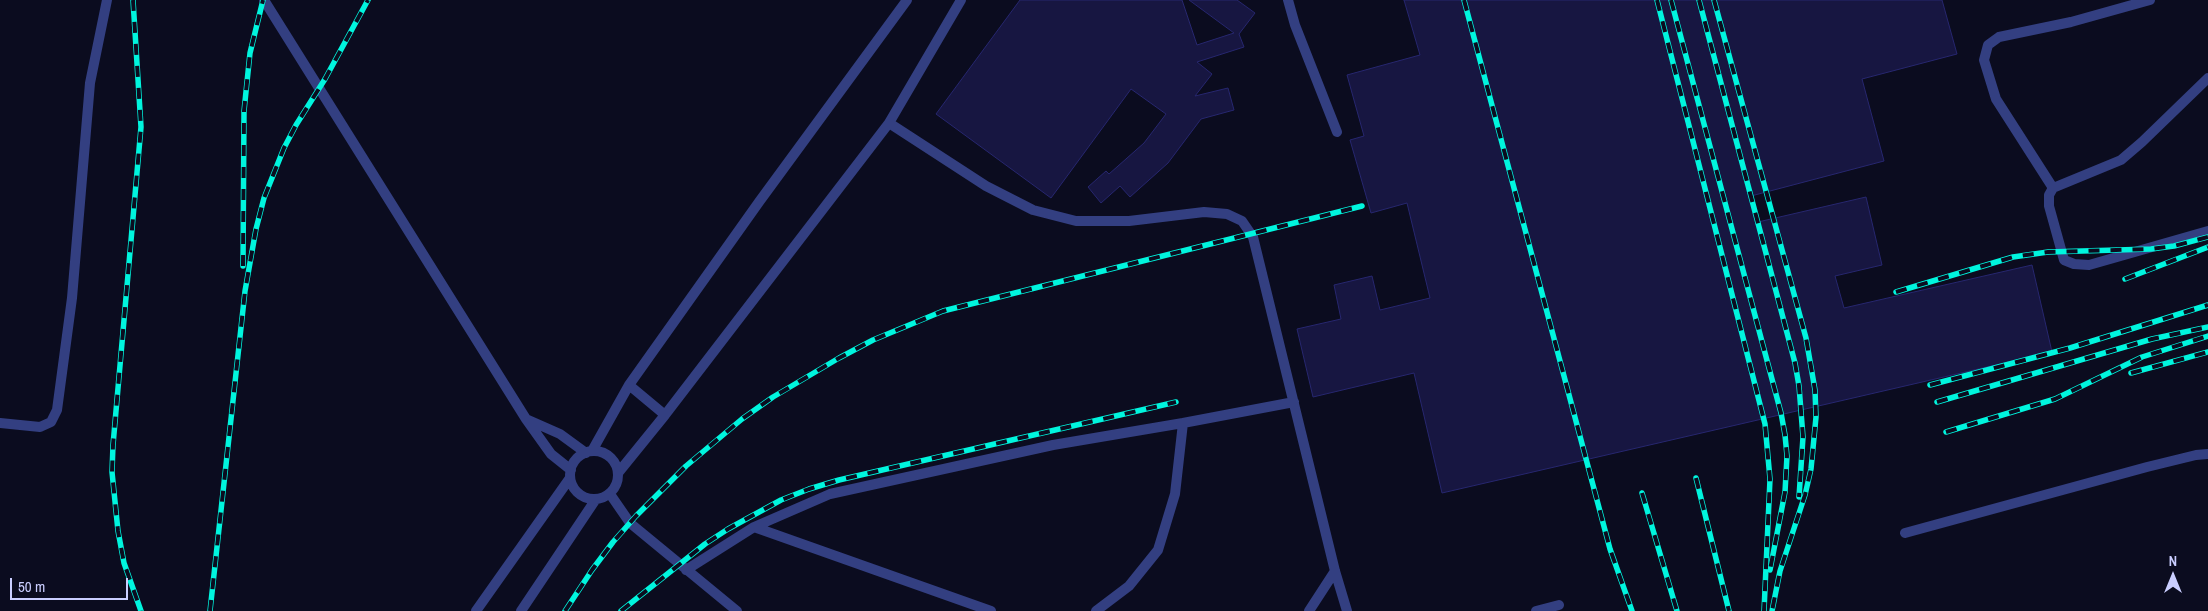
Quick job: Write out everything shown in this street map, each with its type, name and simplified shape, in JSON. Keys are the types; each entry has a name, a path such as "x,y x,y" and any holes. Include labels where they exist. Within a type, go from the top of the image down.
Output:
{"lane":[{"path":"0,422 40,427 51,422 57,410 72,298 90,83 107,0"},
{"path":"264,0 526,418 551,454 571,474 576,491 589,499 596,499 610,494 618,481 618,473 613,459 600,452 589,452 560,434 526,418"},
{"path":"476,611 571,474 574,463 589,452 629,385 759,202 907,0"},
{"path":"618,473 665,415 889,123 960,0"},
{"path":"1288,0 1295,25 1337,132"},
{"path":"2053,188 1996,99 1984,60 1988,45 1998,37 2071,22 2150,0"},
{"path":"2208,78 2121,160 2053,188 2049,195 2049,206 2064,260 2074,264 2089,265 2208,231"},
{"path":"889,123 986,186 1033,210 1076,221 1130,220 1204,212 1227,214 1242,220 1253,237 1335,571 1347,611"},
{"path":"629,385 665,415"},
{"path":"686,570 754,527 830,494 1052,445 1294,402"},
{"path":"1096,611 1129,586 1158,550 1175,494 1183,423"},
{"path":"1906,533 2147,467 2196,455 2208,454"},
{"path":"610,494 630,523 737,611"},
{"path":"521,611 596,499"},
{"path":"754,527 991,611"},
{"path":"1309,611 1335,571"},
{"path":"1536,611 1559,605"}],"building":[{"path":"1020,0 1182,0 1197,45 1234,33 1189,0 1237,0 1255,13 1239,34 1244,47 1197,62 1212,74 1195,96 1228,88 1234,110 1201,119 1168,163 1130,197 1120,186 1101,203 1088,187 1106,171 1109,174 1144,143 1166,114 1131,89 1051,198 936,114"},
{"path":"1404,0 1942,0 1957,54 1862,79 1884,161 1751,196 1758,222 1866,197 1882,265 1835,276 1844,308 2032,265 2052,352 1442,493 1414,373 1313,397 1297,329 1341,319 1334,285 1372,276 1380,310 1430,298 1407,203 1371,213 1350,140 1364,136 1347,75 1420,55"}],"railway":[{"path":"133,0 141,127 112,472 118,531 124,563 141,611"},
{"path":"243,266 244,111 250,53 263,0"},
{"path":"210,611 245,291 256,229 264,198 284,148 296,125 325,79 368,0"},
{"path":"1464,0 1610,549 1632,611"},
{"path":"1657,0 1765,424 1770,479 1764,611"},
{"path":"1671,0 1781,413 1785,435 1787,456 1785,492 1770,570"},
{"path":"1699,0 1795,363 1799,386 1803,437 1799,497"},
{"path":"1714,0 1806,338 1815,390 1816,417 1811,469 1805,495 1780,571 1772,611"},
{"path":"565,611 613,542 686,466 742,419 773,397 873,340 943,311 1362,206"},
{"path":"1896,292 2013,257 2048,252 2151,249 2174,246 2208,237"},
{"path":"2125,279 2208,247"},
{"path":"1930,385 2070,348 2208,305"},
{"path":"1937,402 2152,339 2208,327"},
{"path":"1946,432 2055,399 2142,357 2208,336"},
{"path":"2131,373 2208,352"},
{"path":"621,611 705,544 728,529 781,500 809,489 839,480 1176,402"},
{"path":"1696,478 1729,611"},
{"path":"1642,493 1677,611"}]}
